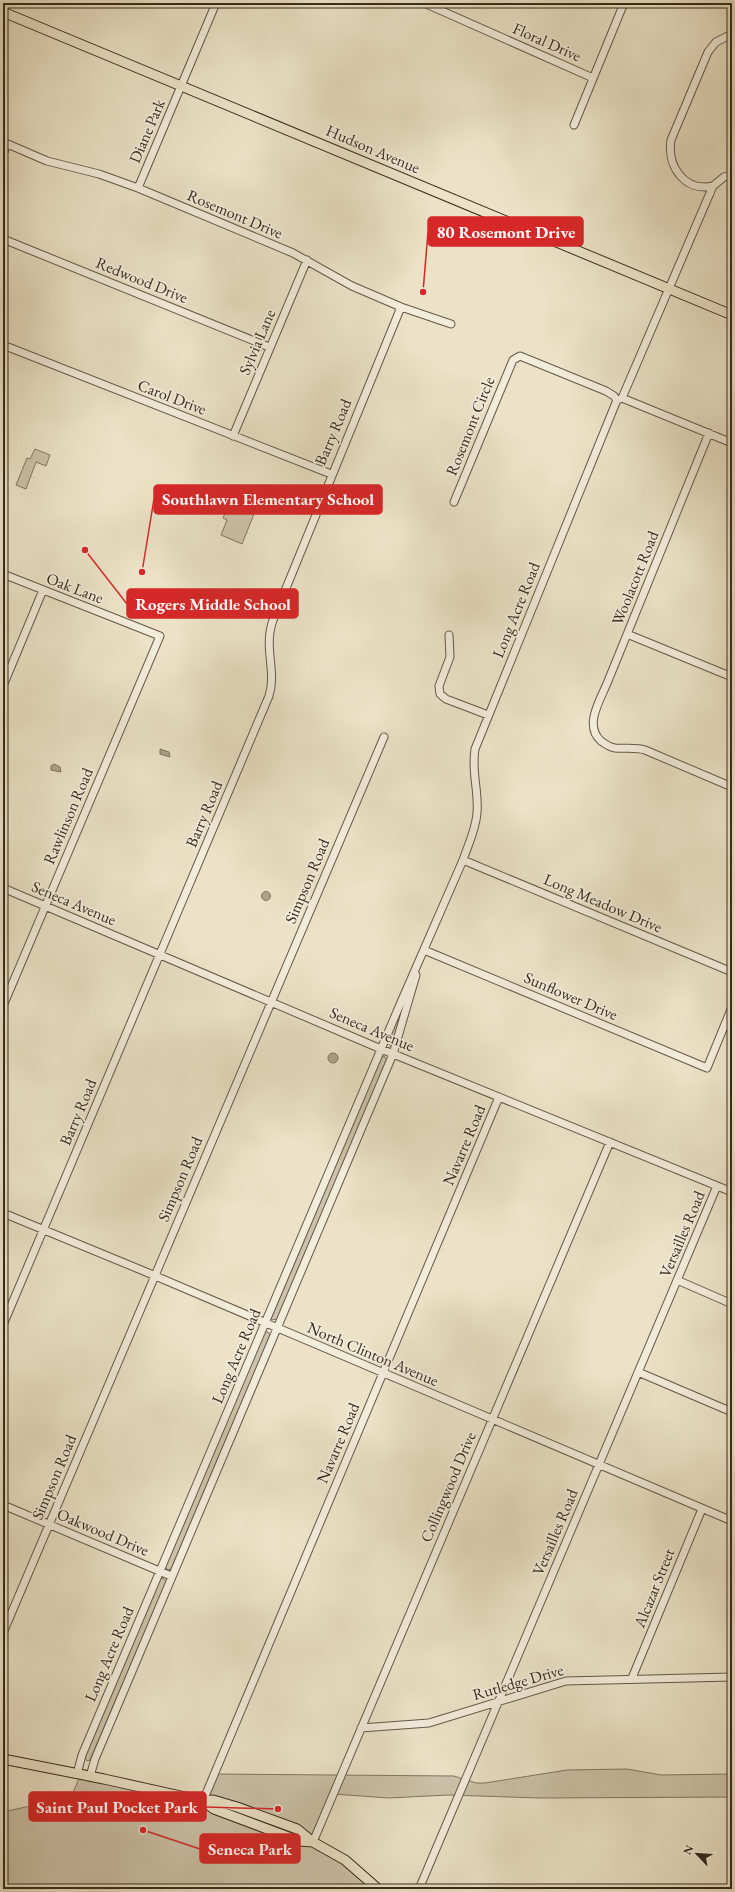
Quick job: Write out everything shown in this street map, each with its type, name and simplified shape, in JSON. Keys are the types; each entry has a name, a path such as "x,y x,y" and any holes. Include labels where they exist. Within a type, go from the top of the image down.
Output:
{"main road":[{"name":"Hudson Avenue","path":"3,12 732,315"},
{"path":"3,1759 203,1801 214,1809 299,1841 313,1842 345,1860 378,1889"}],"street":[{"name":"Diane Park","path":"138,188 216,3"},
{"name":"Floral Drive","path":"424,3 593,78"},
{"path":"574,125 624,3"},
{"path":"732,34 716,42 708,52 671,140 670,155 675,171 694,185 712,186 724,177 732,175"},
{"path":"3,154 5,143"},
{"name":"Rosemont Drive","path":"5,143 47,161 99,174 138,188 307,260 352,286 400,307 452,324"},
{"name":"Long Acre Road","path":"83,1775 94,1759 276,1328 387,1051 424,950 463,860 476,825 478,812 473,758 475,749 620,399 669,289 712,186"},
{"name":"Redwood Drive","path":"3,238 270,347"},
{"name":"Sylvia Lane","path":"233,436 307,260"},
{"name":"Barry Road","path":"3,1325 269,696 272,682 268,651 270,627 400,307"},
{"name":"Carol Drive","path":"3,345 331,474"},
{"name":"Rosemont Circle","path":"454,502 513,360 520,356 606,391 620,399"},
{"path":"620,399 732,443"},
{"name":"Woolacott Road","path":"709,433 595,713 592,725 595,735 609,746 641,748 732,787"},
{"name":"Oak Lane","path":"3,574 160,636"},
{"path":"3,686 43,590"},
{"path":"627,634 732,677"},
{"path":"449,635 450,657 439,686 440,694 446,699 488,715"},
{"name":"Rawlinson Road","path":"3,1006 160,636"},
{"name":"Simpson Road","path":"3,1633 384,736"},
{"name":"Long Meadow Drive","path":"463,860 732,972"},
{"name":"Seneca Avenue","path":"3,888 387,1051 732,1192"},
{"name":"Long Acre Road","path":"83,1775 82,1755 264,1323 387,1051 424,950"},
{"name":"Sunflower Drive","path":"424,950 707,1068 732,1007"},
{"name":"Navarre Road","path":"203,1801 499,1097"},
{"name":"Collingwood Drive","path":"313,1842 610,1142"},
{"name":"Versailles Road","path":"419,1889 500,1701 598,1465 717,1186"},
{"name":"North Clinton Avenue","path":"3,1213 154,1275 732,1521"},
{"path":"677,1280 732,1304"},
{"path":"638,1372 732,1412"},
{"name":"Oakwood Drive","path":"3,1505 171,1576"},
{"name":"Alcazar Street","path":"632,1678 702,1509"},
{"name":"Rutledge Drive","path":"361,1728 429,1723 566,1681 632,1678 732,1677"}],"shaded area":[{"path":"35,449 50,455 46,466 36,462 26,489 16,485 27,458 30,459"},
{"path":"222,495 256,509 242,544 221,535 227,520 223,518 226,511 217,508"},
{"path":"160,749 169,752 170,757 160,754"},
{"path":"54,764 60,767 61,772 51,770 51,766"},
{"path":"266,891 271,896 266,901 261,896"},
{"path":"397,1018 400,1019 393,1045 391,1046 387,1043"},
{"path":"333,1053 338,1058 333,1063 328,1058"},
{"path":"384,1056 387,1060 277,1319 271,1320 381,1058"},
{"path":"265,1332 268,1332 270,1335 171,1569 168,1570 165,1567"},
{"path":"163,1578 166,1582 90,1760 87,1761 85,1757 160,1579"},
{"path":"627,1769 661,1775 732,1774 732,1797 539,1798 448,1795 389,1798 333,1794 313,1842 378,1889 3,1889 3,1812 71,1797 81,1774 203,1801 213,1774 454,1776 476,1783 485,1783 567,1770"}],"place":[{"name":"80 Rosemont Drive","path":"423,292"},
{"name":"Rogers Middle School","path":"85,550"},
{"name":"Southlawn Elementary School","path":"142,572"},
{"name":"Saint Paul Pocket Park","path":"278,1809"},
{"name":"Seneca Park","path":"143,1830"}]}
